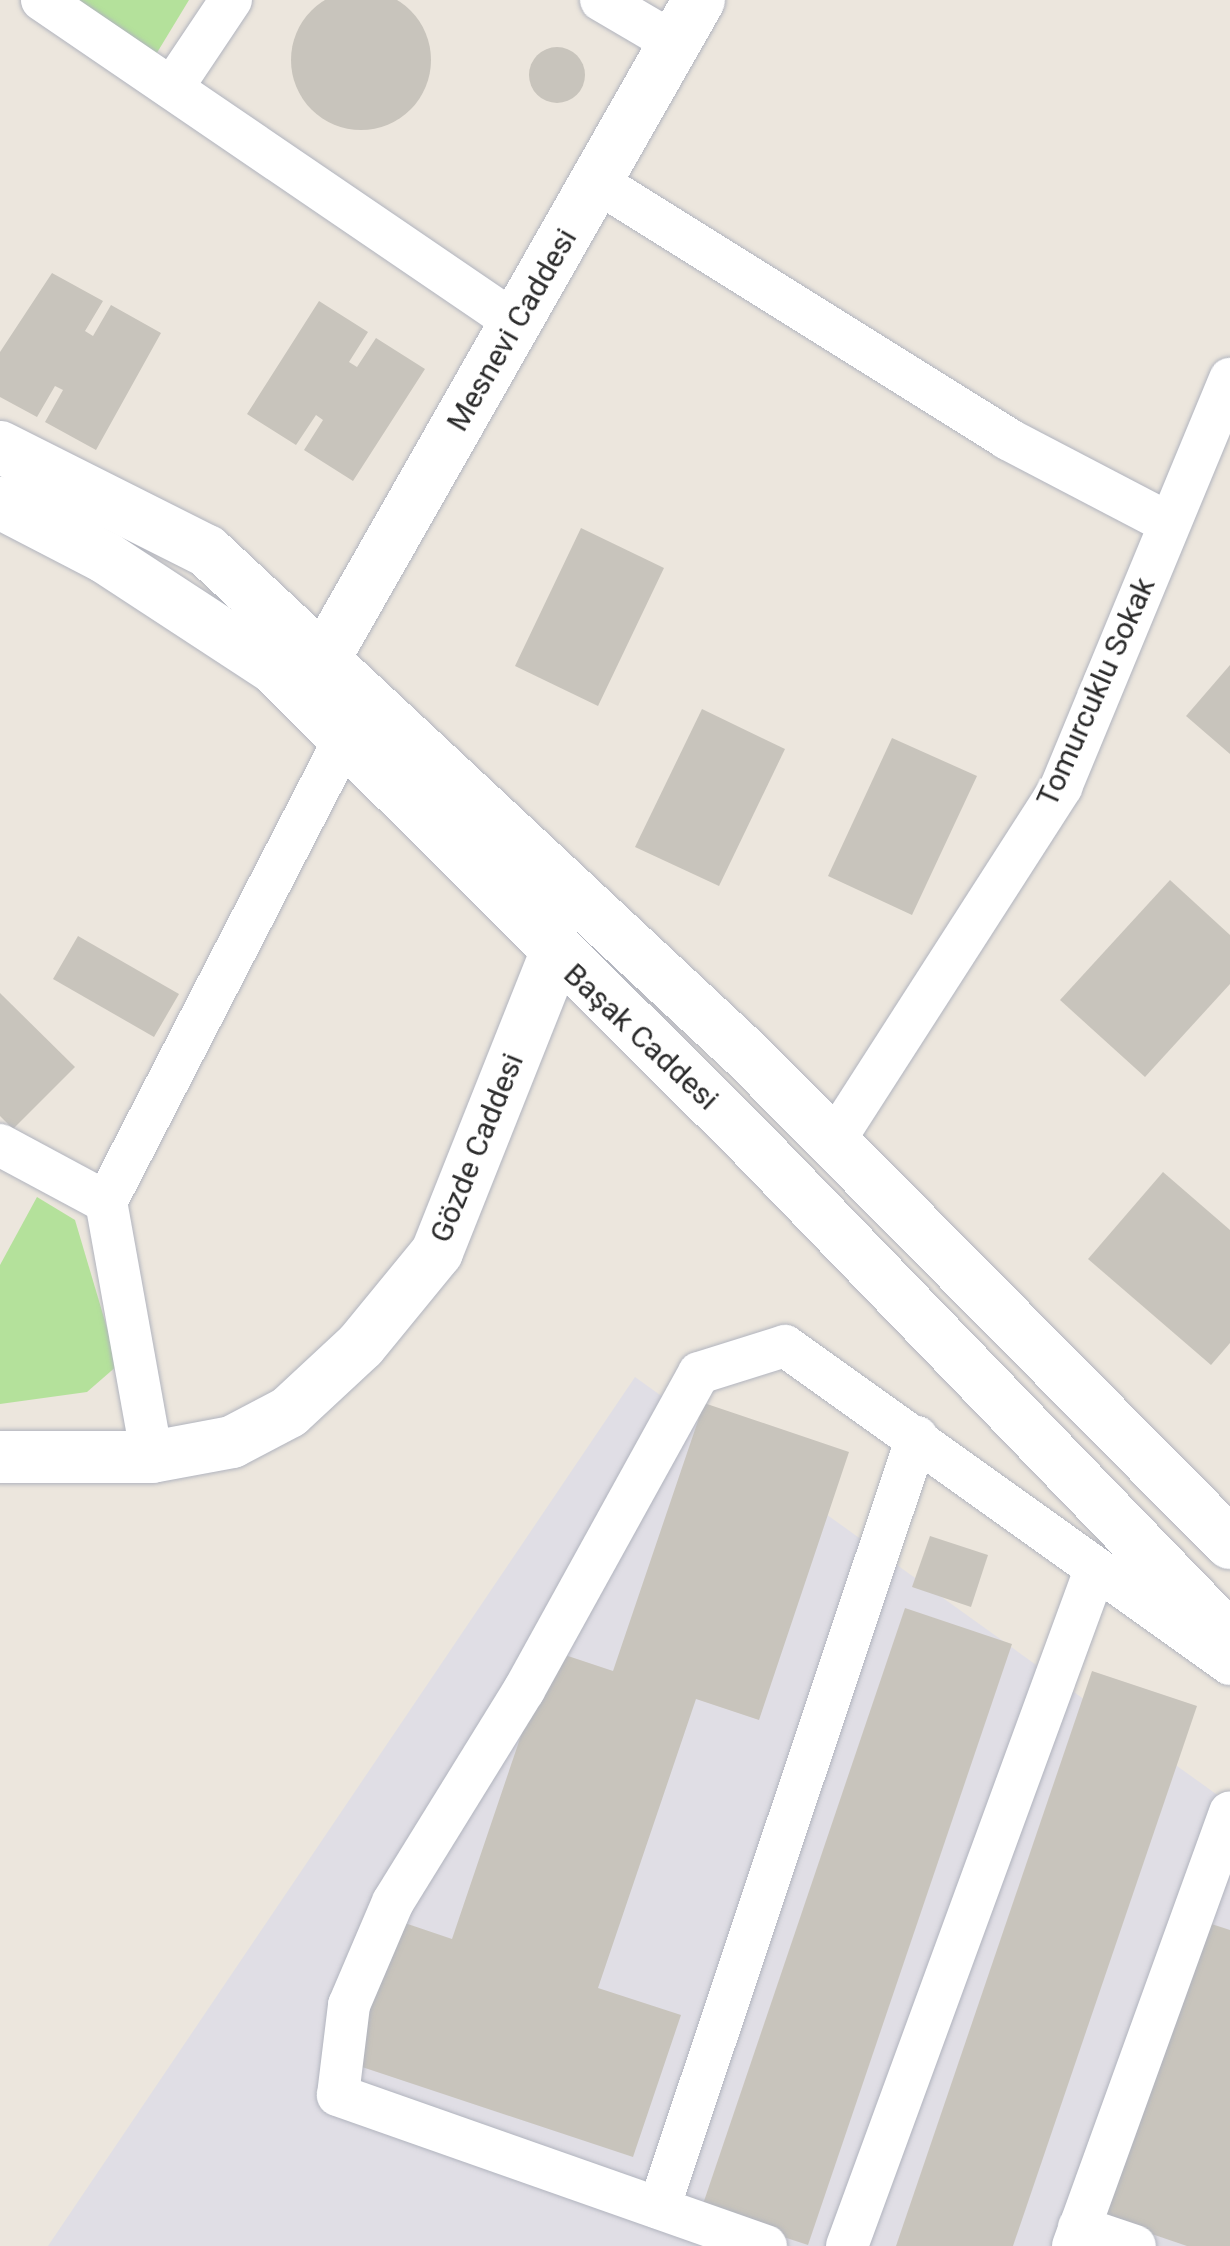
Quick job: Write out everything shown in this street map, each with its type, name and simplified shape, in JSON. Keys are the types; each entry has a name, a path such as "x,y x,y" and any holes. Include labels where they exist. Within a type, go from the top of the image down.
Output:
{"street":[{"path":"42,0 516,323"},
{"path":"172,88 230,0"},
{"path":"601,0 687,22"},
{"name":"Mesnevi Caddesi","path":"324,660 687,22"},
{"path":"597,182 1008,439 1169,523"},
{"name":"Tomurcuklu Sokak","path":"834,1142 1061,787 1169,523 1214,466 1230,379"},
{"name":"Başak Caddesi","path":"0,447 207,551 834,1142 1230,1543"},
{"name":"Başak Caddesi","path":"0,502 106,558 274,668 555,956 748,1138 1230,1638"},
{"path":"152,1456 106,1202 344,738"},
{"name":"Gözde Caddesi","path":"0,1457 152,1456 232,1442 289,1412 361,1345 426,1265 555,956"},
{"path":"0,1145 106,1202"},
{"path":"766,2246 338,2094 349,2005 393,1902 524,1690 699,1373 786,1346 1230,1664"},
{"path":"659,2208 917,1437"},
{"path":"847,2246 1094,1570"},
{"path":"1135,2246 1076,2237 1230,1813"}],"shaded area":[{"path":"635,1377 1230,1804 1230,2246 48,2246"}],"green space":[{"path":"70,0 189,0 155,56"},
{"path":"37,1197 75,1220 118,1365 87,1392 0,1404 0,1265"}],"building":[{"path":"361,-10 388,-4 410,11 425,33 431,60 425,87 410,109 388,124 361,130 334,124 312,109 297,87 291,60 297,33 312,11 334,-4"},
{"path":"557,47 577,55 585,75 577,95 557,103 537,95 529,75 537,55"},
{"path":"52,273 103,301 85,331 93,336 111,305 161,333 96,450 45,422 63,390 55,386 37,417 0,397 0,352"},
{"path":"319,301 368,332 349,362 357,367 376,338 425,369 353,481 304,450 323,420 316,415 296,445 247,414"},
{"path":"581,528 664,568 598,706 515,666"},
{"path":"1230,665 1230,754 1186,716"},
{"path":"702,709 785,749 719,886 635,847"},
{"path":"892,738 977,776 912,915 828,876"},
{"path":"1170,880 1230,935 1230,984 1145,1077 1060,1000"},
{"path":"78,936 179,994 154,1037 53,979"},
{"path":"0,993 75,1067 13,1129 0,1116"},
{"path":"1163,1172 1230,1230 1230,1343 1211,1365 1088,1259"},
{"path":"704,1403 849,1452 759,1720 696,1699 598,1988 681,2015 633,2157 344,2061 393,1919 452,1939 550,1650 613,1671"},
{"path":"930,1536 988,1555 971,1607 912,1587"},
{"path":"905,1608 1012,1644 808,2245 701,2210"},
{"path":"1092,1671 1197,1706 1013,2246 896,2246"},
{"path":"1196,1919 1230,1930 1230,2246 1187,2246 1096,2215"}]}
